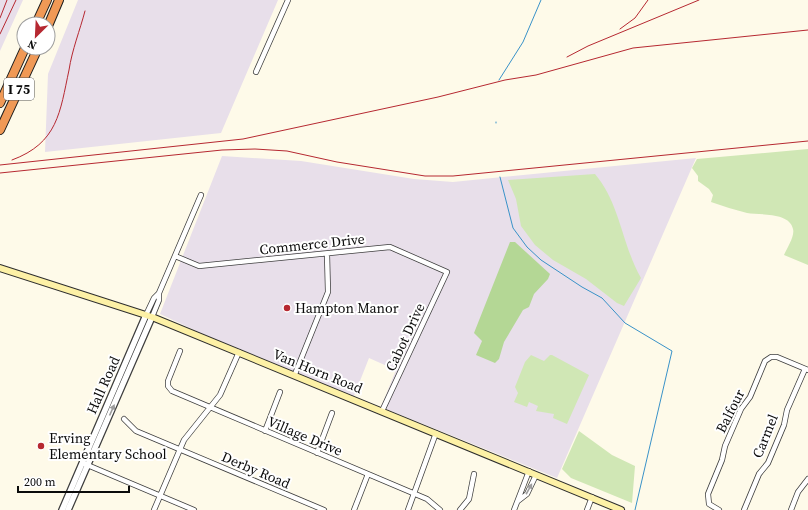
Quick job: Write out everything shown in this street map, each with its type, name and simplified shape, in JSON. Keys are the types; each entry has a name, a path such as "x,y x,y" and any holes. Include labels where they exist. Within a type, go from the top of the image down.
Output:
{"highway":[{"path":"40,16 47,0"},
{"path":"52,16 59,0"},
{"name":"I 75","path":"0,103 21,56"},
{"name":"I 75","path":"0,130 34,56"}],"main road":[{"name":"Van Horn Road","path":"0,268 149,316 295,374 621,510"}],"street":[{"path":"256,72 288,0"},
{"name":"Hall Road","path":"68,510 97,435 149,316 154,298 159,293 201,195"},
{"name":"Commerce Drive","path":"175,256 200,266 390,247 448,272"},
{"path":"295,374 328,292 326,254"},
{"name":"Cabot Drive","path":"382,411 448,272"},
{"name":"Village Drive","path":"180,351 169,378 168,386 172,391 431,501 440,510"},
{"path":"154,510 189,432 223,391 239,352"},
{"name":"Balfour","path":"719,510 709,504 708,494 738,415 750,397 764,363 769,358 777,357 806,369"},
{"name":"Carmel","path":"744,510 759,474 768,463 782,431 787,410 806,369"},
{"path":"264,431 280,392"},
{"path":"317,453 332,413"},
{"name":"Derby Road","path":"124,419 136,431 324,510"},
{"path":"408,510 436,433"},
{"path":"85,464 194,510"},
{"name":"Hall Road","path":"62,510 85,464"},
{"path":"514,510 529,472"},
{"path":"354,510 368,474"},
{"path":"460,510 469,499 474,474"},
{"path":"518,502 527,494 536,474"},
{"path":"791,510 798,492 808,479"},
{"path":"587,510 592,497"}],"shaded area":[{"path":"0,0 23,0 0,51"},
{"path":"78,0 278,0 221,133 45,152 48,74"},
{"path":"222,156 301,161 414,179 453,182 696,158 557,478 381,407 396,370 369,358 354,396 203,334 160,314"}],"green space":[{"path":"808,149 808,265 784,255 792,238 793,229 791,224 780,217 773,215 747,213 711,202 713,195 709,189 698,181 698,176 692,168 697,159"},
{"path":"595,174 603,185 616,211 629,252 641,278 624,306 617,303 586,279 553,260 535,245 521,226 516,199 508,180"},
{"path":"510,242 515,242 550,274 548,279 534,294 529,307 523,310 504,342 499,359 495,363 476,355 482,341 474,333"},
{"path":"531,355 544,361 552,355 589,375 567,424 553,418 554,414 536,411 538,406 529,402 527,407 514,402 518,393 515,387 525,362"},
{"path":"579,431 612,455 635,466 632,503 571,478 562,469"}],"waterway":[{"path":"499,80 523,42 541,0"},
{"path":"500,177 513,228 527,247 541,260 582,287 602,298 625,323 672,351 635,510"}],"railway":[{"path":"0,18 7,0"},
{"path":"0,34 16,0"},
{"path":"620,29 635,18 648,0"},
{"path":"567,57 588,46 699,0"},
{"path":"12,160 39,145 48,135 54,124 63,99 72,55 85,11"},
{"path":"0,165 243,139 438,97 505,80 536,75 633,48 808,30"},
{"path":"0,173 222,150 255,149 287,151 337,162 425,176 453,176 808,141"}],"place":[{"name":"Hampton Manor","path":"287,308"},
{"name":"Erving Elementary School","path":"41,446"}]}
